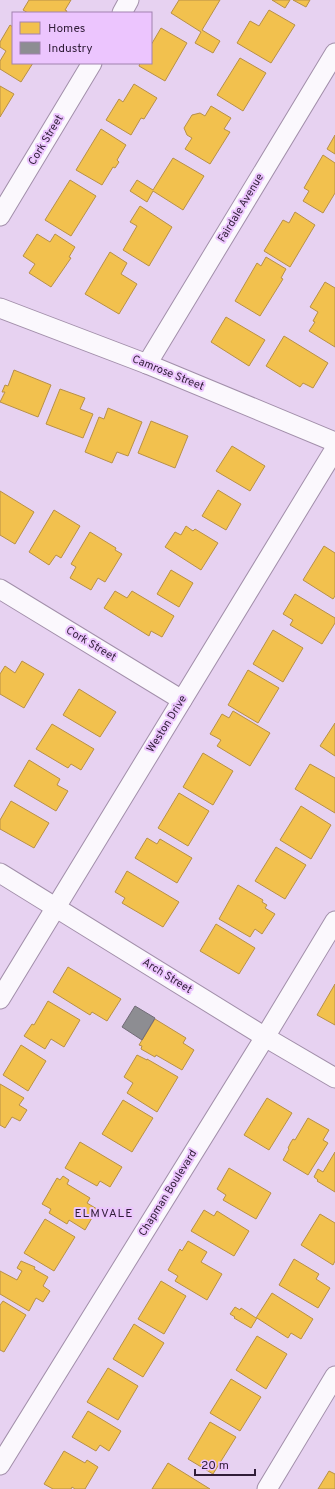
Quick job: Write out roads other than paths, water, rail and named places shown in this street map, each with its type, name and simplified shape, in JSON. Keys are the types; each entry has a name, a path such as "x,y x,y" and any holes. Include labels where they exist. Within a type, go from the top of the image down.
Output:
{"street":[{"path":"123,12 129,0"},
{"name":"Fairdale Avenue","path":"147,364 335,53"},
{"name":"Cork Street","path":"0,216 91,64"},
{"name":"Camrose Street","path":"0,308 147,364 335,442"},
{"name":"Weston Drive","path":"0,999 335,449"},
{"name":"Cork Street","path":"0,589 182,700"},
{"name":"Arch Street","path":"0,873 265,1037 335,1078"},
{"name":"Chapman Boulevard","path":"0,1465 265,1037 335,921"},
{"path":"267,1489 335,1376"}],"district":[{"name":"ELMVALE","path":"104,1214"}]}
